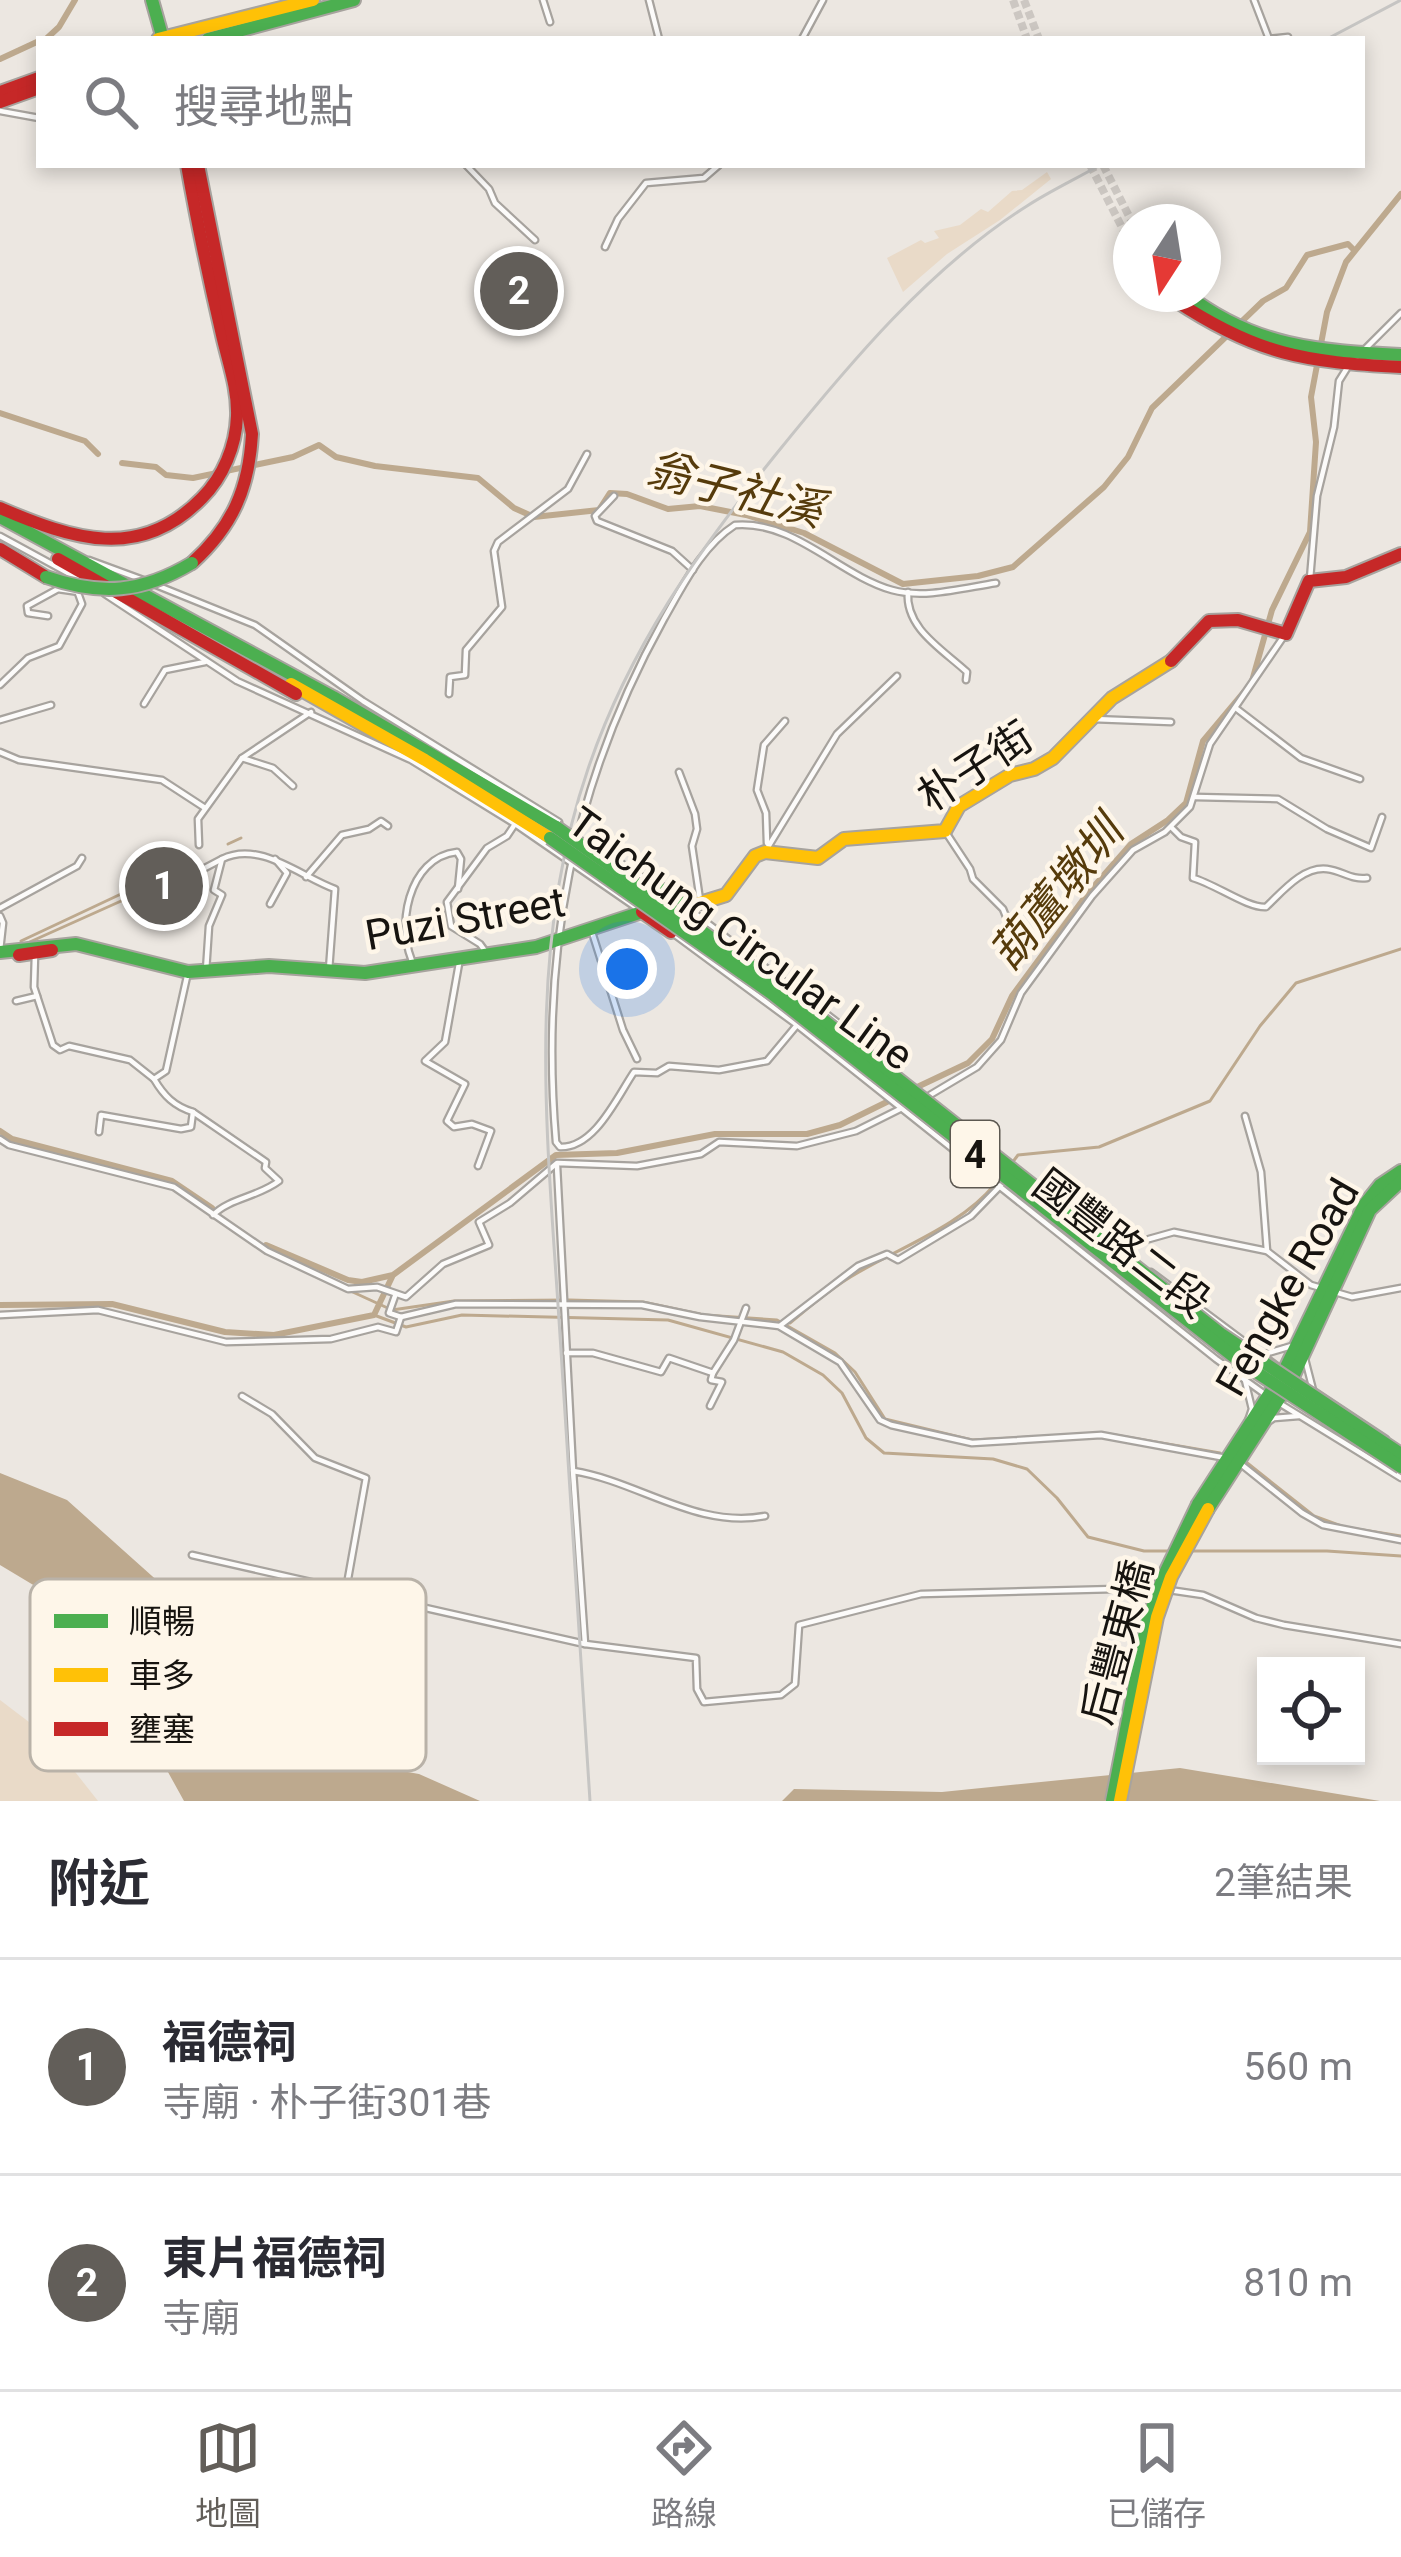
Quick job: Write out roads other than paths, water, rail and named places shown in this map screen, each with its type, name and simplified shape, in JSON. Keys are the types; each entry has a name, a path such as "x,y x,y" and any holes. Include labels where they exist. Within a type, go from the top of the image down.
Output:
{"main road":[{"path":"152,0 161,36"},
{"path":"170,36 306,4 354,0"},
{"path":"216,36 306,4"},
{"path":"0,98 36,80"},
{"path":"0,98 36,89"},
{"path":"0,549 46,578 81,590 124,592 154,585 192,563 234,520 251,460 252,434 188,168"},
{"path":"0,521 66,535 126,540 172,524 211,489 227,462 237,414 198,168"},
{"path":"1201,312 1236,334 1307,356 1401,355"},
{"path":"1332,358 1349,365 1401,367"},
{"path":"0,521 317,706 425,760"},
{"name":"Taichung Circular Line","path":"0,521 425,760 658,910 842,1048 1142,1290 1289,1397 1401,1458"},
{"name":"Taichung Circular Line","path":"0,521 556,827 713,935 891,1071 1193,1314 1401,1458"},
{"path":"1273,630 1310,581 1346,578 1401,554"},
{"path":"81,560 314,680 466,774"},
{"name":"朴子街","path":"766,848 818,858 843,838 917,839 945,832 959,806 1010,775 1053,758 1112,698 1159,671 1209,621 1226,618 1273,630"},
{"path":"642,912 658,888 694,904 718,900 766,848"},
{"path":"671,932 694,904"},
{"name":"Puzi Street","path":"0,952 63,944 188,972 269,966 365,973 556,942 642,912"},
{"name":"國豐路二段","path":"642,912 671,932"},
{"name":"Puzi Street","path":"0,952 35,954 84,946"},
{"name":"Fengke Road","path":"1329,1289 1364,1204 1401,1171"},
{"name":"Fengke Road","path":"1203,1506 1281,1386 1370,1210 1401,1181"},
{"name":"后豐東橋","path":"1116,1801 1147,1622 1164,1574 1203,1506"}],"street":[{"path":"544,0 550,22"},
{"path":"650,0 658,36"},
{"path":"804,36 823,0"},
{"path":"1254,0 1268,36"},
{"path":"0,98 36,116"},
{"path":"469,168 495,203 535,240"},
{"path":"604,247 618,219 646,183 704,178 716,168"},
{"path":"1310,581 1317,496 1334,427 1339,381 1401,313"},
{"path":"449,694 450,677 465,675 466,650 502,607 494,551 498,542 568,489 586,454"},
{"path":"614,496 595,516 597,521 672,551 693,570"},
{"path":"0,521 81,560 95,560 255,625 363,701 658,888"},
{"path":"0,521 205,662 411,760 570,860 642,912"},
{"path":"814,1004 766,1061 719,1070 669,1066 657,1073 634,1072 610,1111 584,1138 572,1147 560,1147 554,1123 551,1014 556,942 577,834 608,734 632,678 693,570 718,538 741,524 793,537 880,585 908,592 996,583"},
{"path":"0,685 28,658 59,646 82,604 78,593 82,580"},
{"path":"48,616 28,613 26,606 58,589 78,593"},
{"path":"908,592 913,622 967,672 966,680"},
{"path":"930,1095 977,1067 1001,1040 1016,1000 1092,896 1136,847 1171,826 1195,797 1208,748 1237,709 1273,630"},
{"path":"144,704 165,670 205,662"},
{"path":"766,848 837,734 897,676"},
{"path":"0,720 51,706"},
{"path":"1237,709 1301,758 1360,779"},
{"path":"200,845 198,819 242,758 311,712"},
{"path":"1090,718 1171,722"},
{"path":"766,848 766,814 757,790 760,767 764,745 785,721"},
{"path":"0,752 19,760 162,780 205,808"},
{"path":"242,758 273,768 293,786"},
{"path":"679,772 697,829 692,846 694,904"},
{"path":"1195,797 1278,799 1327,829 1371,848 1382,817"},
{"path":"306,878 342,835 369,829 381,820 388,826"},
{"path":"488,955 480,944 451,926 447,902 487,848 507,836 515,824"},
{"path":"1171,826 1181,837 1196,842 1192,878 1211,882 1257,908 1270,905 1283,889 1315,869 1332,870 1354,880 1367,878"},
{"path":"945,832 973,879 1003,909 1011,928 1034,945"},
{"path":"415,967 405,917 420,871 440,856 457,852 461,859 458,889"},
{"path":"202,869 236,854 274,860 334,889 329,970"},
{"path":"0,952 0,912 77,866 82,858"},
{"path":"206,971 209,926 222,895 214,890 222,859"},
{"path":"271,904 287,873 274,860"},
{"name":"國豐路二段","path":"694,904 1016,1166 1261,1355 1300,1415 1401,1478"},
{"path":"591,928 622,1030 637,1059"},
{"name":"國豐路二段","path":"671,932 797,1024 1245,1380 1312,1390 1401,1458"},
{"path":"35,954 37,996 53,1045 130,1060 181,1109 193,1112 266,1162 265,1168 278,1181 258,1196 222,1206 213,1215"},
{"path":"460,958 445,1042 424,1061 465,1084 447,1121 454,1127 472,1124 491,1131 478,1166"},
{"path":"154,1079 166,1071 188,972"},
{"path":"16,1001 37,996"},
{"path":"0,1139 174,1187 267,1251 348,1288 377,1286 395,1296 411,1294 442,1264 489,1245 479,1222 557,1163 637,1166 701,1154 719,1142 796,1146 856,1131 900,1109"},
{"path":"99,1132 101,1115 181,1129 190,1126 193,1112"},
{"path":"1245,1115 1261,1172 1267,1251"},
{"path":"557,1163 585,1644"},
{"path":"779,1326 859,1266 887,1254 898,1260 971,1216 1016,1166"},
{"path":"1149,1239 1174,1232 1267,1251 1311,1285 1352,1297 1401,1288"},
{"path":"395,1296 389,1313 400,1317 456,1304 642,1305 779,1326 841,1362 880,1420 891,1425 972,1443 1101,1435 1231,1459 1323,1525 1401,1540"},
{"path":"710,1406 722,1382 710,1380 746,1308"},
{"path":"0,1316 98,1310 226,1342 331,1339 378,1327 392,1333 398,1330 400,1317"},
{"path":"1261,1355 1300,1350 1312,1390"},
{"path":"566,1353 593,1353 661,1372 669,1358 713,1373"},
{"path":"1245,1380 1253,1426 1300,1415"},
{"path":"1281,1386 1401,1458"},
{"path":"242,1396 272,1414 315,1458 366,1478 348,1579"},
{"path":"573,1471 603,1476 661,1503 740,1520 765,1516"},
{"path":"192,1555 298,1579"},
{"path":"426,1608 585,1644 696,1658 697,1689 704,1702 712,1703 781,1695 795,1684 799,1625 921,1594 1157,1588 1203,1595 1285,1625 1401,1644"}],"waterway":[{"path":"49,36 75,0"},
{"path":"0,59 36,42"},
{"name":"葫蘆墩圳","path":"1252,681 1272,610 1310,532 1316,442 1311,397 1327,312 1346,262 1401,194"},
{"name":"翁子社溪","path":"122,463 193,478 293,457 319,445 336,457 375,466 478,478 514,508 534,517 599,510 610,493 627,494 668,509 700,506 804,533 903,584 978,576 1013,567 1104,487 1128,457 1152,408 1263,301 1286,288 1307,255 1348,244 1354,250"},
{"name":"翁子社溪","path":"0,413 85,441 98,454"},
{"name":"葫蘆墩圳","path":"913,1089 968,1063 992,1039 1012,996 1088,893 1131,844 1186,803 1203,741 1244,692"},
{"path":"228,844 241,838"},
{"path":"23,945 188,871"},
{"path":"21,941 121,894"},
{"path":"1012,1163 1018,1155 1099,1147 1210,1101 1260,1026 1296,983 1401,949"},
{"name":"葫蘆墩圳","path":"266,1245 348,1280 393,1275 556,1155 617,1153 715,1134 807,1134 840,1125 901,1095"},
{"path":"0,1131 12,1139 172,1181 212,1208"},
{"path":"790,1323 850,1277 949,1223 995,1184"},
{"path":"320,1277 392,1310 454,1301 569,1300 643,1302 704,1315 777,1320 835,1353 855,1372 885,1419 972,1440 1052,1436"},
{"path":"0,1305 112,1304 225,1332 274,1335 374,1315 392,1277"},
{"path":"374,1315 406,1327 462,1315 668,1320 783,1352 823,1375 842,1393 866,1438 884,1453 993,1459 1027,1469 1088,1537 1144,1551 1173,1551"},
{"path":"1109,1434 1220,1453"},
{"path":"1246,1462 1314,1516 1344,1527 1401,1536"},
{"path":"1189,1551 1401,1556"}],"tunnel":[{"path":"1013,0 1026,36"},
{"path":"1024,0 1038,36"},
{"path":"1092,168 1113,210"},
{"path":"1105,168 1123,204"}],"railway":[{"path":"1333,36 1401,0"},
{"path":"590,1801 550,1180 546,1042 556,905 568,837 588,769 624,682 668,602 748,490 833,385 957,258 1027,206 1095,168"}],"place":[{"name":"東片福德祠","path":"519,291"},
{"name":"福德祠","path":"164,886"}]}
